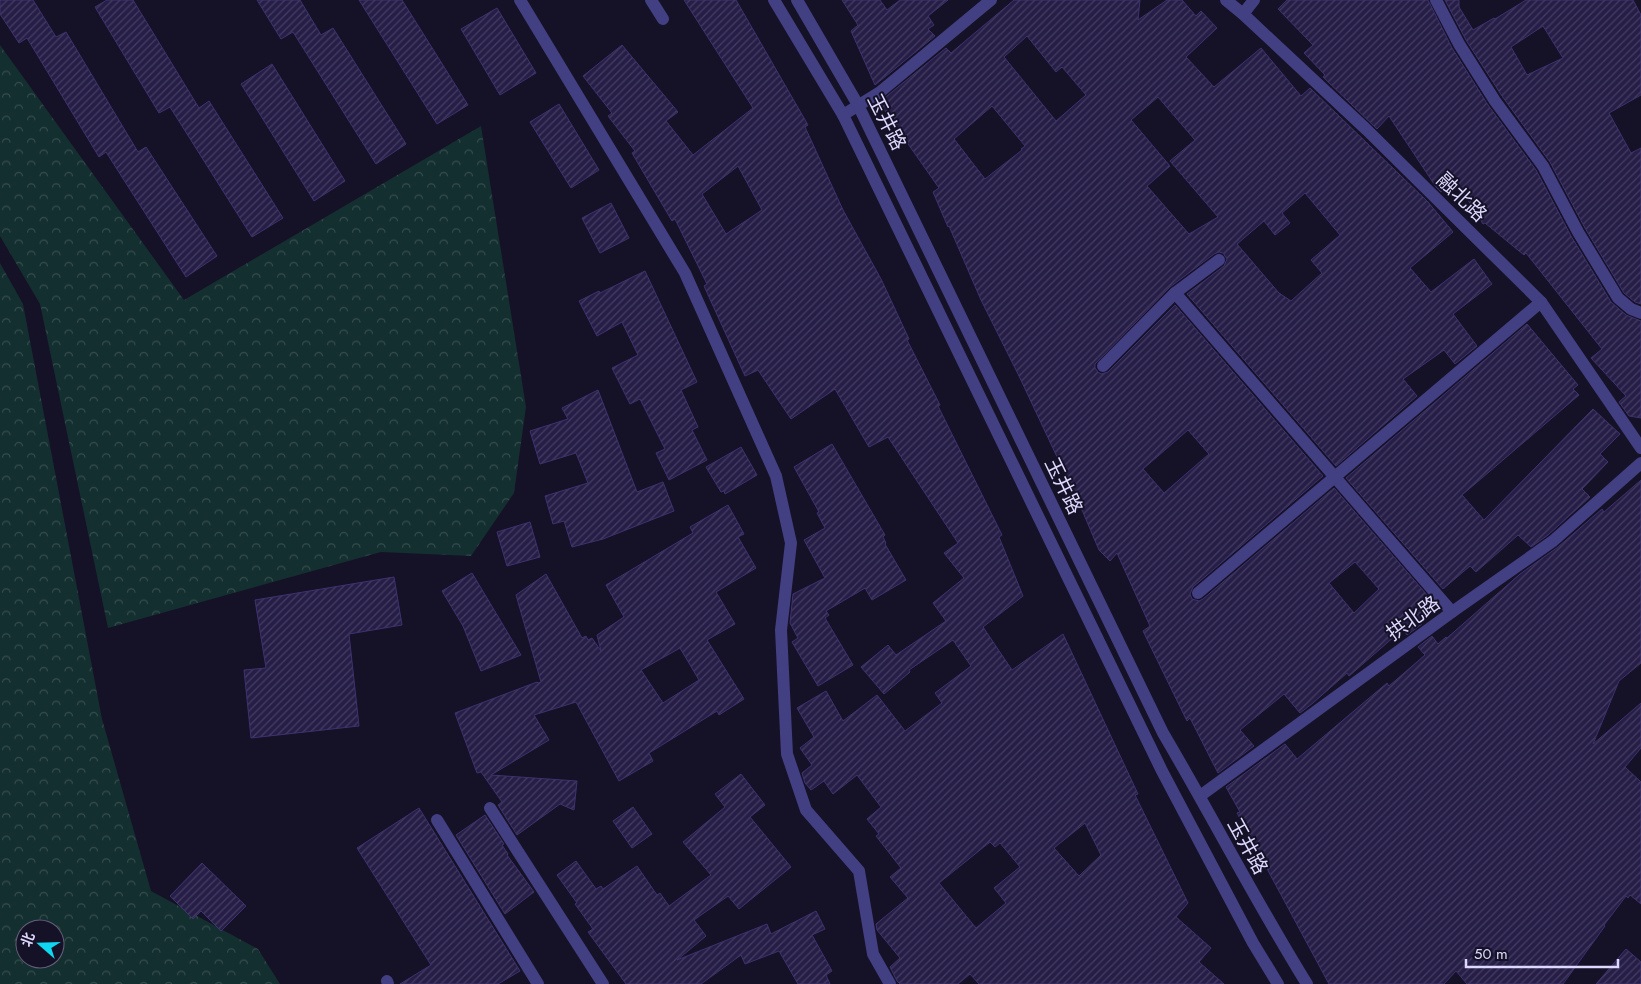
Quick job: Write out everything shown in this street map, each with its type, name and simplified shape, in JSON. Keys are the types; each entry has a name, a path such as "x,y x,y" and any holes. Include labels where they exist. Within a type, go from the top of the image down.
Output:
{"street":[{"path":"520,0 685,273 776,476 792,543 781,630 787,754 806,810 859,871 873,954 890,984"},
{"path":"651,0 663,19"},
{"name":"玉井路","path":"774,0 843,115 1162,771 1253,943 1278,984"},
{"name":"玉井路","path":"797,0 858,105 1163,733 1200,796 1272,928 1307,984"},
{"path":"843,115 880,92 991,0"},
{"name":"融北路","path":"1226,0 1244,14 1366,130 1541,302 1641,448"},
{"path":"1244,14 1254,0"},
{"path":"1436,0 1495,101 1543,166 1578,232 1618,298 1631,309 1641,313"},
{"path":"1103,366 1175,293 1219,260"},
{"path":"1175,293 1452,612"},
{"path":"1198,593 1541,302"},
{"name":"拱北路","path":"1200,796 1452,612 1553,542 1641,463"},
{"path":"490,808 603,984"},
{"path":"437,820 538,984"}],"green space":[{"path":"0,45 184,300 481,126 526,407 514,493 471,556 381,552 108,628 40,304 0,236"},
{"path":"0,263 23,304 102,719 151,891 258,949 280,984 0,984"}],"building":[{"path":"0,0 33,0 56,37 66,32 138,152 146,147 217,256 186,277 106,152 99,157 27,38 19,43 0,14"},
{"path":"107,0 133,0 199,108 209,101 283,218 252,237 170,107 159,113 95,7"},
{"path":"257,0 300,0 321,35 333,28 406,144 376,164 293,32 281,39"},
{"path":"359,0 402,0 468,105 437,124"},
{"path":"684,0 736,0 808,125 805,127 843,210 881,279 909,339 907,340 940,405 938,406 1002,535 999,537 1023,596 983,627 1012,670 1063,634 1138,794 1135,795 1188,903 1176,917 1211,948 1199,962 1224,984 979,984 970,974 958,984 900,984 897,981 890,967 900,958 877,930 876,924 908,898 890,877 901,868 876,836 879,834 867,819 881,807 857,775 833,794 824,781 811,790 805,783 802,773 812,765 800,748 814,737 797,708 826,691 843,721 877,695 905,731 942,703 935,693 971,666 953,640 909,670 910,672 884,694 861,667 888,645 896,655 946,621 933,603 964,578 944,553 958,543 888,437 869,447 835,389 791,419 758,370 745,376 704,286 707,284 675,219 672,221 632,153 635,151 608,116 612,113 583,76 622,45 678,112 666,121 693,155 753,108","holes":["738,166 762,210 726,234 702,194","1085,823 1101,855 1079,876 1054,848","990,842 995,847 1000,843 1020,867 994,888 1006,903 976,928 939,883"]},
{"path":"842,0 880,0 887,10 900,0 948,0 928,16 934,25 928,29 935,36 875,85 851,31 858,25"},
{"path":"1014,0 1140,0 1138,20 1167,0 1182,0 1196,16 1201,11 1217,28 1186,57 1214,87 1261,48 1301,96 1310,88 1428,202 1453,232 1410,268 1431,292 1474,259 1492,284 1453,314 1477,346 1455,364 1444,350 1403,379 1417,396 1336,466 1187,294 1224,266 1227,259 1223,253 1214,254 1170,287 1095,364 1095,368 1101,374 1108,372 1175,305 1323,476 1193,587 1190,594 1192,599 1199,601 1203,599 1334,488 1434,603 1424,612 1428,615 1420,622 1422,624 1407,635 1403,629 1349,676 1347,673 1300,713 1284,694 1240,730 1254,746 1218,773 1190,718 1187,721 1143,631 1150,626 1117,553 1110,561 1099,550 1082,510 948,227 933,192 939,188 880,104 883,102 882,100 946,48 951,53","holes":["1027,36 1056,72 1062,67 1086,95 1056,121 1004,57","1158,97 1195,140 1170,161 1218,217 1189,234 1147,186 1170,166 1131,120","992,106 1025,146 985,179 954,139","1305,193 1340,235 1311,260 1322,273 1291,301 1279,293 1237,244 1264,221 1275,235 1290,223 1282,213","1188,430 1209,454 1164,493 1143,469","1355,562 1379,589 1354,613 1329,583"]},
{"path":"1287,0 1428,0 1452,48 1488,105 1536,170 1571,236 1611,302 1626,315 1641,321 1641,418 1629,416 1619,402 1626,396 1591,358 1602,349 1526,253 1524,255 1485,223 1483,224 1461,189 1459,190 1455,183 1441,192 1436,187 1389,116 1377,129 1323,77 1325,75 1304,53 1313,45 1278,9"},
{"path":"1445,0 1459,0 1459,7 1473,30 1526,0 1633,0 1641,15 1641,95 1609,113 1631,153 1641,148 1641,304 1635,302 1624,293 1585,228 1550,162 1502,96 1466,40","holes":["1543,26 1563,58 1527,75 1511,47"]},
{"path":"497,8 536,73 500,95 461,29"},
{"path":"272,64 345,181 314,201 241,84"},
{"path":"559,104 599,170 571,188 530,122"},
{"path":"611,203 629,238 600,253 582,218"},
{"path":"645,271 697,382 681,390 698,427 692,430 707,460 669,480 656,453 665,449 640,399 630,404 612,368 638,355 622,322 597,336 579,301"},
{"path":"1527,324 1578,385 1573,389 1579,395 1462,495 1484,520 1593,409 1620,434 1600,454 1608,462 1582,489 1590,497 1548,535 1531,547 1518,535 1476,572 1470,566 1443,589 1346,478"},
{"path":"598,390 637,492 663,482 674,511 603,539 572,547 564,521 553,524 545,496 588,483 576,453 540,464 530,431 568,419 562,408"},
{"path":"832,444 885,535 883,537 885,544 906,580 872,600 865,588 826,611 829,615 825,618 853,665 818,686 792,642 798,638 790,623 793,594 825,578 804,540 825,528 817,513 819,512 794,467"},
{"path":"741,447 757,475 725,494 724,491 721,492 706,467"},
{"path":"1641,480 1641,663 1619,681 1593,744 1641,703 1641,748 1625,767 1641,782 1641,904 1630,895 1628,898 1626,896 1563,984 1467,984 1456,971 1444,984 1329,984 1237,813 1240,812 1226,787 1285,744 1297,759 1387,683 1389,686 1425,655 1418,647 1432,636 1438,644 1447,638 1520,574 1558,547 1602,509 1604,512"},
{"path":"728,505 744,534 738,537 756,568 716,592 735,624 707,640 744,699 719,715 717,711 649,753 653,761 619,781 576,702 534,715 549,740 491,775 577,781 574,810 560,804 517,835 498,805 502,802 481,772 477,773 455,713 541,682 516,595 546,574 582,638 586,636 588,640 592,638 601,651 597,635 624,617 606,585 693,533 690,527","holes":["680,648 699,680 663,703 641,670"]},
{"path":"530,522 540,557 507,566 497,532"},
{"path":"472,573 521,655 481,671 463,626 442,591"},
{"path":"394,577 402,625 349,634 359,726 251,738 244,670 266,668 255,600"},
{"path":"741,774 765,805 750,817 791,867 739,909 728,896 694,920 706,936 677,960 767,924 771,934 816,911 825,929 812,935 832,971 826,975 830,984 798,984 779,951 745,964 741,955 701,984 626,984 588,932 593,929 557,875 576,861 596,889 601,886 603,889 637,866 657,895 660,893 669,906 711,875 683,842 725,807 715,794"},
{"path":"633,807 652,834 632,848 613,821"},
{"path":"419,808 520,971 498,984 400,984 431,965 357,848"},
{"path":"485,815 504,844 502,845 507,855 534,892 505,914 456,835"},
{"path":"202,863 246,906 221,931 201,911 193,919 170,896"},
{"path":"1626,949 1641,962 1641,984 1596,984"}]}
